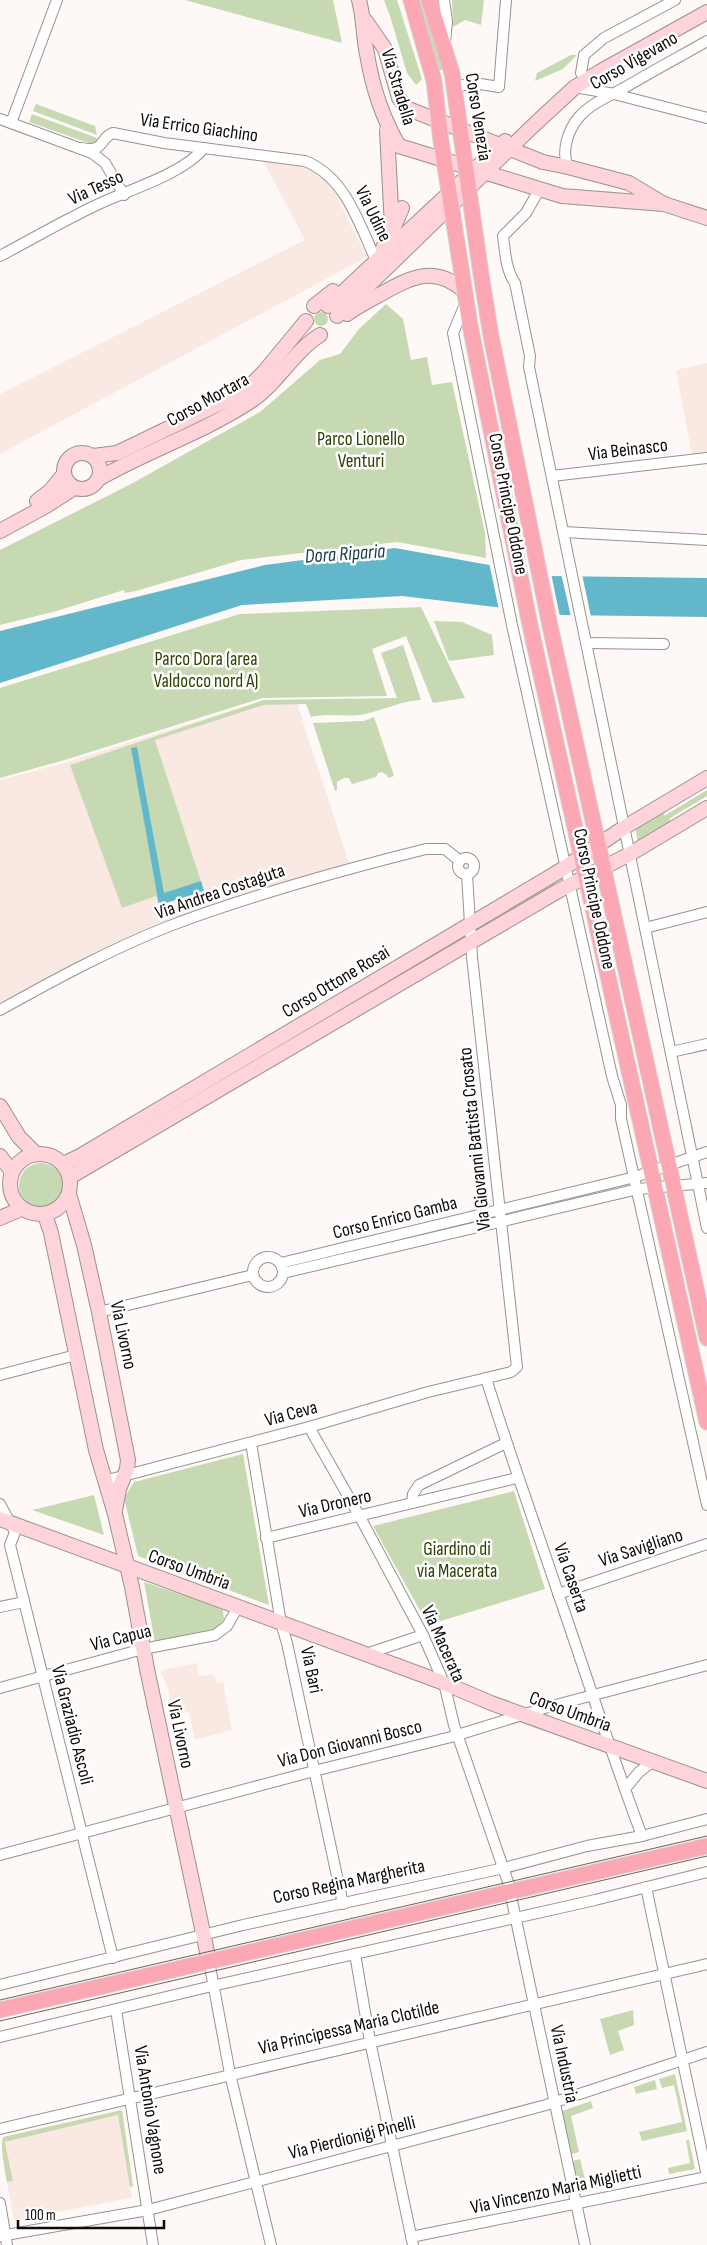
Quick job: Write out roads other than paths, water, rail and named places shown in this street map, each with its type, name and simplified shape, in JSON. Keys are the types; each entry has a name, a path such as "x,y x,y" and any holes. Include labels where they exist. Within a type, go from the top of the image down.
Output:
{"main road":[{"name":"Via Stradella","path":"359,0 364,20 367,54 387,124 398,146 444,161 472,175 562,196 664,204"},
{"name":"Corso Venezia","path":"411,0 434,81 438,121"},
{"name":"Corso Venezia","path":"429,0 452,73 460,130 472,175"},
{"name":"Corso Vigevano","path":"505,147 575,87 707,12"},
{"name":"Via Stradella","path":"364,20 385,49 401,102 411,110 551,165 568,167 629,184 664,204"},
{"name":"Corso Vigevano","path":"505,147 581,72 638,50"},
{"name":"Corso Principe Oddone","path":"438,121 465,297 530,625 707,1422"},
{"path":"387,124 392,232"},
{"path":"450,200 472,175 505,147"},
{"name":"Corso Principe Oddone","path":"472,175 491,336 550,626 707,1338"},
{"name":"Corso Mortara","path":"100,478 252,400 275,381 329,321 450,200"},
{"path":"664,204 707,218"},
{"path":"329,321 348,282 375,258 392,232 402,208"},
{"path":"306,321 311,330 348,313 412,277 423,275 436,276 453,283 465,297"},
{"name":"Corso Mortara","path":"93,456 117,453 233,397 253,383 269,367 306,321 308,313 329,321"},
{"path":"0,521 45,496 64,474 67,461 74,456 82,454 93,456 99,463 100,478 86,488 74,488 0,531"},
{"path":"64,474 74,488"},
{"name":"Corso Ottone Rosai","path":"63,1164 88,1151 470,924 707,778"},
{"name":"Corso Ottone Rosai","path":"70,1177 570,884 630,854 707,808"},
{"path":"0,1106 19,1136 36,1154"},
{"path":"36,1154 50,1155 63,1164 70,1177 69,1194 59,1208 45,1214 30,1213 21,1209 5,1193 12,1172 21,1160 36,1154"},
{"path":"0,1156 12,1172"},
{"name":"Via Livorno","path":"69,1194 84,1245 126,1445 128,1463 126,1475 119,1489 115,1514"},
{"path":"0,1218 21,1209"},
{"name":"Via Livorno","path":"45,1214 51,1233 96,1450 115,1514 127,1567 209,1961"},
{"name":"Corso Umbria","path":"5,1521 707,1782"},
{"path":"0,2010 707,1846"}],"street":[{"path":"11,123 58,0"},
{"name":"Corso Venezia","path":"444,0 447,22 444,51"},
{"path":"454,87 474,83 499,87 506,0"},
{"name":"Corso Vigevano","path":"581,72 584,55 604,38 675,0"},
{"name":"Corso Vigevano","path":"568,167 564,148 575,122 580,116 614,94 707,41"},
{"path":"575,87 614,94 707,118"},
{"path":"0,119 82,148 102,160 124,195"},
{"name":"Via Errico Giachino","path":"82,148 96,149 102,146 110,134 116,133 151,141 305,161 318,166"},
{"name":"Via Tesso","path":"0,256 103,202 124,195 192,159 204,148"},
{"name":"Via Udine","path":"318,166 341,187 375,258"},
{"path":"539,190 526,213 503,236 511,276 516,283 530,356 529,367 692,1155 703,1184 707,1228"},
{"name":"Corso Principe Oddone","path":"465,297 453,333 512,625 612,1076 622,1104 622,1119 707,1505"},
{"name":"Via Beinasco","path":"552,476 707,458"},
{"path":"564,532 707,540"},
{"path":"587,643 664,644"},
{"name":"Via Andrea Costaguta","path":"0,1010 122,946 167,927 236,902 291,885 426,849 446,849 460,862 459,869 467,874"},
{"name":"Via Giovanni Battista Crosato","path":"467,874 471,942 517,1367 511,1372 486,1378"},
{"path":"645,928 707,912"},
{"path":"671,1052 707,1044"},
{"name":"Corso Enrico Gamba","path":"282,1268 501,1215 635,1177 692,1155 707,1152"},
{"name":"Corso Enrico Gamba","path":"501,1215 638,1189 703,1184"},
{"path":"262,1257 276,1258 282,1268 278,1283 270,1287 257,1283 253,1275 253,1266 262,1257"},
{"path":"99,1312 253,1275"},
{"path":"0,1375 76,1355"},
{"name":"Via Ceva","path":"104,1480 309,1428 428,1392 486,1378"},
{"name":"Via Caserta","path":"486,1378 517,1478 558,1594 591,1696 642,1836"},
{"name":"Via Macerata","path":"309,1428 360,1517 422,1635 444,1683 458,1735 504,1868 510,1891"},
{"name":"Via Bari","path":"251,1443 281,1623 287,1643 343,1904"},
{"path":"412,1503 413,1494 419,1485 506,1443"},
{"name":"Via Dronero","path":"266,1538 517,1478"},
{"name":"Via Graziadio Ascoli","path":"0,1504 5,1521 15,1532 10,1545 113,1958"},
{"name":"Via Savigliano","path":"558,1594 707,1544"},
{"path":"0,1607 24,1602"},
{"name":"Via Capua","path":"0,1688 143,1649 215,1635 227,1626 238,1607"},
{"path":"366,1654 422,1635"},
{"name":"Via Don Giovanni Bosco","path":"0,1855 314,1771 458,1735 591,1696 707,1665"},
{"path":"625,1789 639,1772 653,1761"},
{"name":"Corso Regina Margherita","path":"0,1985 203,1935 504,1868 586,1846 642,1836 707,1819"},
{"path":"0,2037 212,1986 596,1900 707,1872"},
{"path":"646,1887 707,2176"},
{"name":"Via Industria","path":"510,1891 585,2245"},
{"path":"355,1954 370,2041 412,2241"},
{"path":"209,1961 212,1986 230,2074 271,2245"},
{"name":"Via Principessa Maria Clotilde","path":"0,2129 370,2041 707,1964"},
{"name":"Via Antonio Vagnone","path":"116,2010 153,2245"},
{"name":"Via Pierdionigi Pinelli","path":"4,2239 148,2210 392,2146 555,2102 707,2052"},
{"name":"Via Vincenzo Maria Miglietti","path":"412,2241 576,2203 707,2176"},
{"path":"0,2202 4,2239"}],"water":[{"path":"395,548 550,576 707,578 707,617 562,615 402,596 242,605 0,683 0,631 265,565"},
{"path":"137,747 164,893 201,881 204,891 159,905 131,748"}],"tram line":[{"path":"0,2000 707,1836"},
{"path":"0,2021 707,1856"}],"park label":[{"name":"Parco Lionello Venturi","path":"361,450"},
{"name":"Parco Dora (area Valdocco nord A)","path":"206,670"},
{"name":"Giardino di via Macerata","path":"457,1560"}],"water label":[{"name":"Dora Riparia","path":"345,554"}]}
